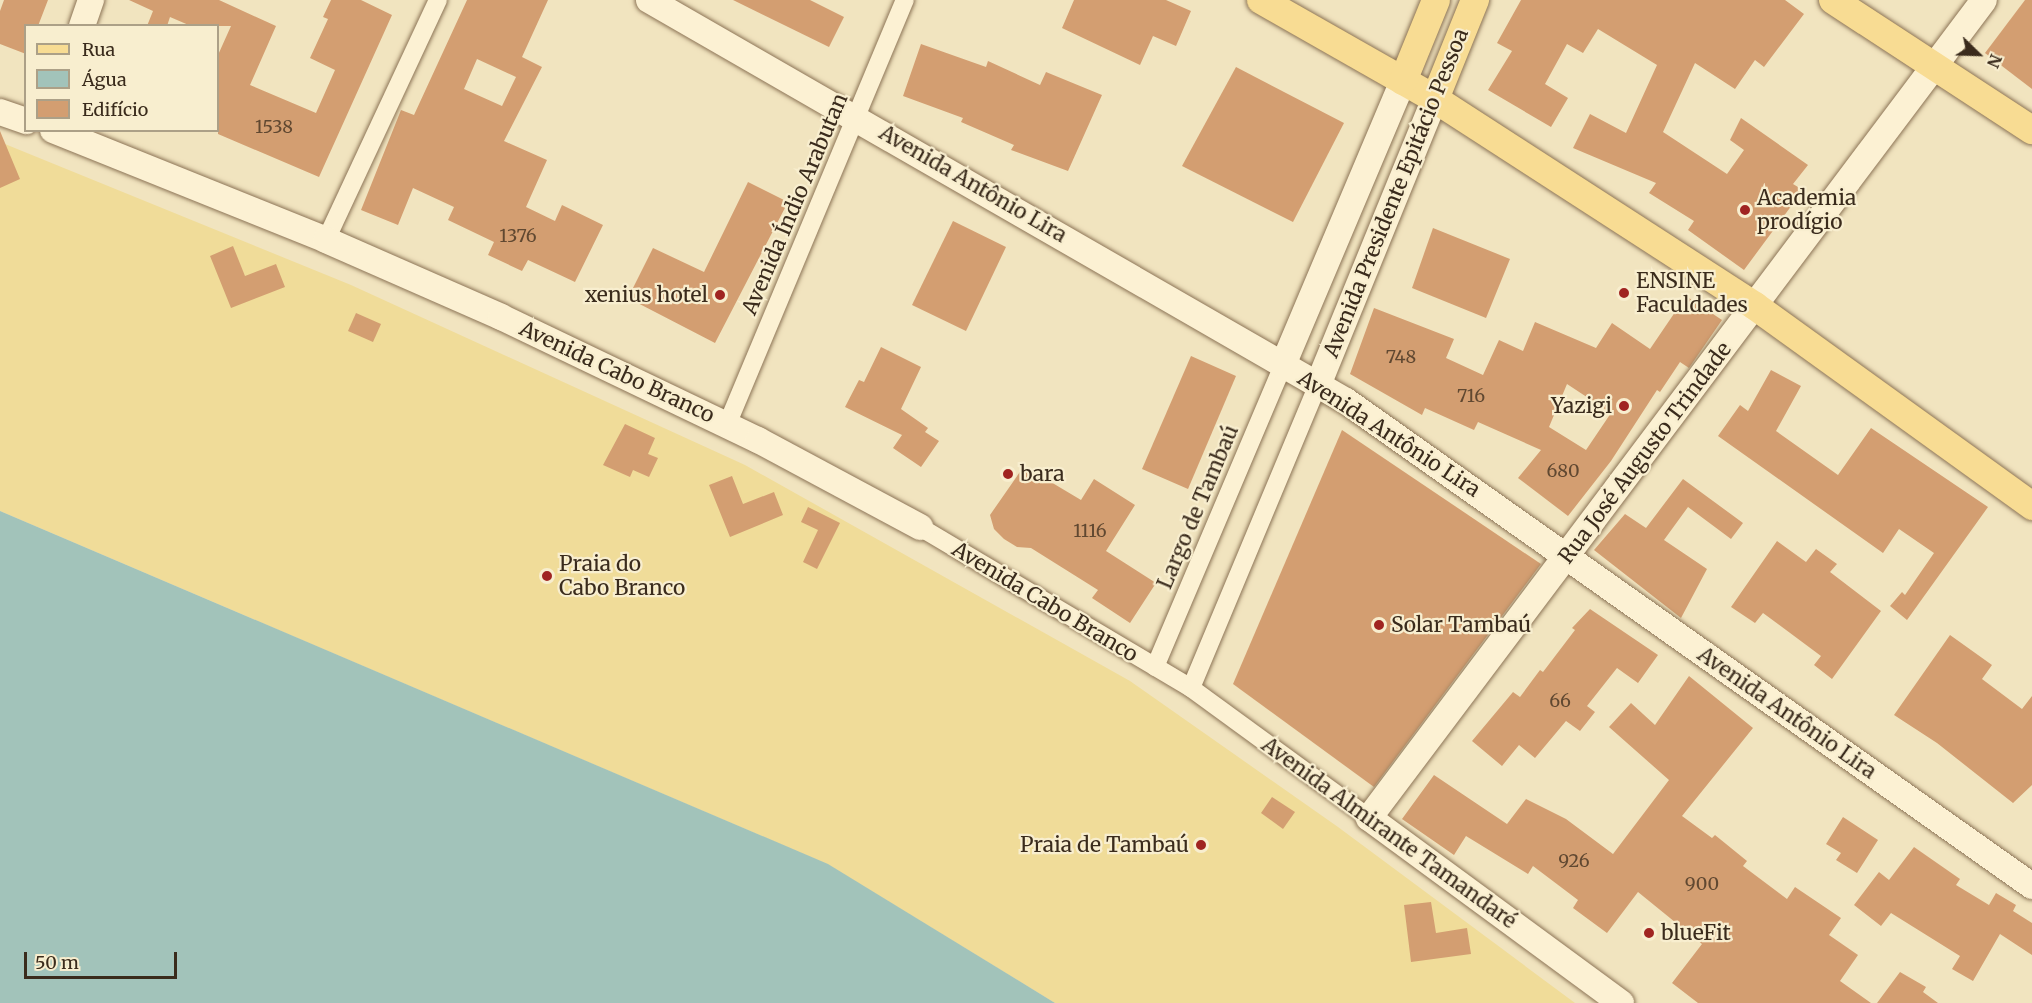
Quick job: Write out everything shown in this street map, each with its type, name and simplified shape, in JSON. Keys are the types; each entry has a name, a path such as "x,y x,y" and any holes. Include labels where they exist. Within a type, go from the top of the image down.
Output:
{"main road":[{"path":"83,24 91,0"},
{"name":"Avenida Antônio Lira","path":"649,0 856,116 1346,401 2032,886"},
{"path":"1262,0 1435,99 1755,306 2032,506"},
{"name":"Avenida Presidente Epitácio Pessoa","path":"1282,365 1436,0"},
{"name":"Avenida Presidente Epitácio Pessoa","path":"1318,385 1475,0"},
{"path":"1833,0 2032,130"},
{"name":"Rua José Augusto Trindade","path":"1369,818 1984,0"},
{"path":"0,112 24,120"},
{"name":"Avenida Cabo Branco","path":"57,132 326,240 501,317 727,425 920,527"},
{"name":"Avenida Almirante Tamandaré","path":"1369,818 1621,1003"}],"street":[{"path":"326,240 438,0"},
{"name":"Avenida Índio Arabutan","path":"727,425 905,0"},
{"name":"Largo de Tambaú","path":"1155,667 1282,365"},
{"path":"1191,688 1318,385"},
{"name":"Avenida Cabo Branco","path":"920,527 1155,667"},
{"name":"Avenida Almirante Tamandaré","path":"1155,667 1191,688 1369,818"}],"sand":[{"name":"Praia do Cabo Branco","path":"0,142 351,285 745,465 1130,681 1338,827 1575,1003 1055,1003 827,864 0,511"}],"water":[{"path":"0,511 828,864 1055,1003 0,1003"}],"building":[{"path":"4,0 48,0 39,24 24,24 24,53 0,44 0,11"},
{"path":"129,0 219,0 276,26 250,85 316,113 335,70 310,58 328,19 323,17 331,0 361,0 392,15 319,177 218,134 219,53 231,26 186,24 170,17 168,24 148,24 153,11"},
{"path":"467,0 548,0 522,57 542,67 504,141 547,160 526,207 555,221 562,205 603,225 575,282 528,260 522,271 488,255 494,242 448,220 454,207 413,188 398,225 361,210 401,110 414,115","holes":["477,59 516,77 502,106 464,89"]},
{"path":"733,0 810,0 844,17 829,47"},
{"path":"1074,0 1166,0 1191,11 1176,46 1153,36 1140,65 1062,28"},
{"path":"1521,0 1785,0 1804,14 1764,67 1755,60 1735,89 1695,63 1663,132 1727,174 1744,150 1730,140 1741,118 1808,165 1793,184 1803,190 1744,270 1688,230 1694,221 1649,193 1656,183 1573,148 1590,114 1626,133 1657,65 1598,29 1583,53 1567,44 1545,84 1568,98 1551,127 1488,90 1512,51 1497,43"},
{"path":"2025,0 2032,0 2032,89 1985,53"},
{"path":"921,44 986,67 988,61 1040,85 1046,72 1102,95 1068,171 1011,150 1014,145 961,122 963,118 903,96"},
{"path":"1236,67 1344,123 1293,222 1182,166"},
{"path":"0,131 20,179 0,188"},
{"path":"748,182 788,202 715,343 628,298 653,248 704,272"},
{"path":"953,221 1006,247 966,331 912,305"},
{"path":"1433,228 1510,259 1486,318 1412,288"},
{"path":"233,246 245,276 276,264 285,287 231,308 210,256"},
{"path":"1686,296 1722,320 1689,368 1680,362 1660,392 1657,390 1611,461 1568,516 1518,478 1541,450 1478,422 1474,430 1425,408 1422,415 1350,374 1374,308 1454,339 1446,358 1483,375 1499,340 1523,351 1535,322 1596,348 1612,323 1650,349","holes":["1567,384 1611,413 1586,450 1549,427"]},
{"path":"356,313 381,324 373,342 348,331"},
{"path":"881,347 921,367 901,409 928,428 925,432 939,441 921,467 893,448 902,435 845,407 859,380 864,382"},
{"path":"1191,356 1236,376 1188,489 1142,469"},
{"path":"1771,370 1801,386 1776,431 1838,475 1871,428 1988,507 1907,620 1890,606 1902,592 1905,595 1934,553 1899,529 1883,553 1718,436 1740,405 1748,411"},
{"path":"625,424 655,438 648,454 658,458 649,477 633,470 630,477 603,465"},
{"name":"Solar Tambaú","path":"1342,430 1541,564 1374,787 1233,684"},
{"path":"1024,466 1081,500 1094,479 1135,505 1106,551 1156,583 1130,623 1092,598 1098,590 1031,548 1017,547 994,529 990,515"},
{"path":"732,476 743,504 774,492 783,515 730,537 709,485"},
{"path":"1683,479 1743,523 1731,539 1688,507 1664,540 1707,569 1681,618 1594,550 1625,514 1646,528"},
{"path":"808,507 840,523 817,569 803,562 818,530 801,522"},
{"path":"1777,541 1806,562 1816,549 1837,564 1830,572 1881,611 1832,679 1814,665 1821,656 1763,613 1755,623 1731,607"},
{"path":"1590,609 1658,655 1638,683 1617,668 1587,706 1595,712 1580,731 1566,721 1535,758 1519,745 1502,766 1472,741 1513,692 1520,697 1540,670 1543,672 1575,630 1572,628"},
{"path":"1950,635 1992,665 1982,679 2022,709 2032,696 2032,785 2013,803 1937,743 1894,715"},
{"path":"1689,676 1753,728 1682,816 1712,838 1715,835 1747,861 1743,866 1787,899 1795,887 1841,918 1829,935 1858,955 1840,981 1871,1003 1698,1003 1672,983 1702,944 1638,892 1607,933 1573,908 1578,900 1533,866 1528,874 1466,836 1454,855 1402,819 1434,775 1507,824 1526,799 1566,819 1613,854 1669,780 1609,727 1631,703 1655,725"},
{"path":"1272,797 1295,812 1283,829 1261,813"},
{"path":"1843,817 1878,840 1857,873 1836,860 1841,853 1826,844"},
{"path":"1914,847 1960,879 1956,885 1989,905 1996,893 2016,905 2013,911 2032,923 2032,955 2000,934 1973,981 1952,969 1960,956 1891,913 1881,926 1854,905 1879,872 1889,880"},
{"path":"1431,902 1436,933 1467,928 1471,954 1411,962 1404,905"},
{"path":"1900,972 1926,987 1923,992 1938,1003 1877,1003"}],"place":[{"name":"Academia prodígio","path":"1745,210"},
{"name":"ENSINE Faculdades","path":"1624,293"},
{"name":"xenius hotel","path":"720,295"},
{"name":"Yazigi","path":"1624,406"},
{"name":"bara","path":"1008,474"},
{"name":"Praia do Cabo Branco","path":"547,576"},
{"name":"Solar Tambaú","path":"1379,625"},
{"name":"Praia de Tambaú","path":"1201,845"},
{"name":"blueFit","path":"1649,933"}]}
